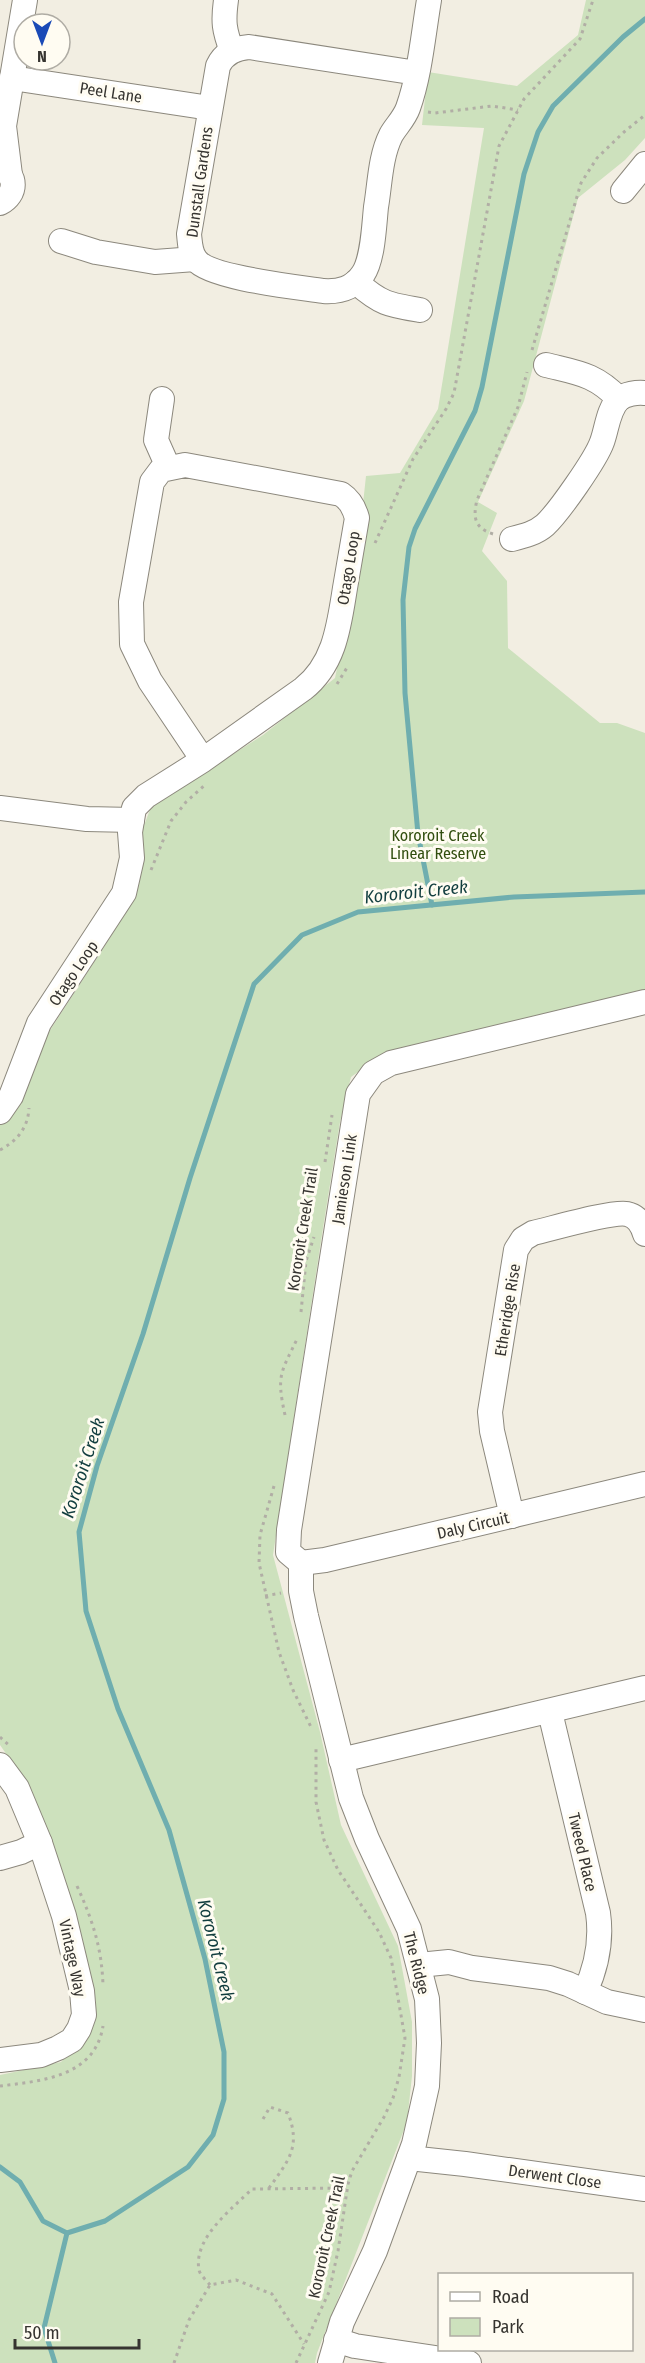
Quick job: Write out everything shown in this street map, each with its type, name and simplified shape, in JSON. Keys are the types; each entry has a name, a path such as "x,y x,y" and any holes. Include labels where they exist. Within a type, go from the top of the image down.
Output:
{"street":[{"path":"1,204 12,192 13,181 5,171 2,130 25,0"},
{"path":"226,0 224,31 232,51 249,47 417,73"},
{"path":"420,310 387,305 374,298 356,282 364,273 368,263 383,161 391,135 404,119 409,107 429,0"},
{"name":"Dunstall Gardens","path":"232,51 222,57 218,66 210,108 189,234 190,248 195,259 203,267 227,275 322,291 345,289 356,282"},
{"name":"Peel Lane","path":"12,78 210,108"},
{"path":"623,191 645,164"},
{"path":"62,241 96,252 155,262 195,259"},
{"path":"536,361 591,377 605,385 619,399"},
{"path":"512,539 533,533 546,524 594,461 611,412 619,399 645,393"},
{"path":"162,399 156,440 168,467 162,470 152,482 131,602 132,644 150,681 206,770"},
{"name":"Otago Loop","path":"0,1112 11,1096 39,1023 124,893 132,858 134,808 140,801 206,770 315,680 324,667 338,634 357,518 348,499 334,492 185,465 168,467"},
{"path":"0,808 87,819 132,820"},
{"name":"Jamieson Link","path":"301,1563 288,1552 289,1530 358,1094 373,1073 391,1063 645,1002"},
{"name":"Etheridge Rise","path":"512,1516 492,1431 490,1412 516,1250 523,1239 533,1233 619,1214 627,1214 643,1223"},
{"name":"Daly Circuit","path":"301,1563 325,1560 645,1484"},
{"name":"The Ridge","path":"301,1563 301,1591 306,1616 351,1798 367,1839 409,1929 421,1971 428,2016 429,2062 423,2109 412,2151 375,2251 349,2305 333,2352"},
{"path":"341,1760 645,1688"},
{"name":"Tweed Place","path":"550,1712 598,1913 601,1935 593,1973 585,1992"},
{"name":"Vintage Way","path":"0,1766 17,1788 40,1843 64,1916 81,1991 84,2015 72,2040 58,2048 40,2055 0,2060"},
{"path":"0,1858 40,1843"},
{"path":"421,1971 472,1968 549,1978 607,2002 645,2010"},
{"name":"Derwent Close","path":"412,2151 432,2153 465,2164 645,2189"},
{"path":"333,2352 354,2346 469,2363"}],"path":[{"path":"373,548 413,459 454,393 499,146 524,99 580,39 593,0"},
{"path":"512,539 482,530 476,522 474,513 477,500 536,361 581,183 597,158 645,115"},
{"path":"333,687 347,669 350,657"},
{"path":"150,872 171,821 206,770"},
{"path":"0,1150 8,1146 25,1128 29,1102"},
{"name":"Kororoit Creek Trail","path":"325,1167 335,1107"},
{"name":"Kororoit Creek Trail","path":"301,1322 306,1261 316,1231"},
{"path":"286,1423 280,1393 280,1374 300,1330"},
{"path":"275,1484 260,1535 259,1563 279,1652 293,1690 312,1729"},
{"name":"Kororoit Creek Trail","path":"296,2363 329,2292 352,2171 384,2117 393,2097 399,2077 404,2031 395,1974 385,1942 338,1870 324,1840 316,1802 316,1743"},
{"path":"263,2119 270,2107 288,2113 294,2130 293,2154 269,2188"},
{"path":"210,2285 199,2271 201,2250 215,2224 252,2189 348,2188"},
{"path":"174,2363 189,2320 210,2285 236,2280 272,2294 304,2344"}],"green space":[{"name":"Kororoit Creek Linear Reserve","path":"586,0 645,0 645,138 625,160 578,198 524,401 478,502 497,513 482,551 507,581 508,648 600,723 617,723 645,733 645,998 372,1062 351,1077 340,1122 273,1555 320,1732 341,1825 398,1946 412,2022 412,2076 407,2122 315,2363 0,2363 0,2075 61,2062 84,2038 96,2002 74,1922 23,1778 0,1745 0,1123 18,1108 45,1038 111,936 134,890 143,828 151,807 263,735 335,678 354,587 366,476 400,473 438,409 484,128 422,125 428,72 517,86 578,35"}],"waterway":[{"path":"432,905 418,834 405,693 403,600 409,547 415,529 475,411 482,387 524,174 538,132 553,106 623,37 645,19"},
{"name":"Kororoit Creek","path":"0,2167 20,2182 43,2221 67,2233 105,2221 188,2167 213,2135 224,2099 224,2052 205,1959 169,1830 118,1709 86,1611 79,1532 97,1466 143,1334 190,1178 254,984 302,935 358,912 514,897 645,892"},
{"path":"55,2363 44,2328 67,2233"}]}
